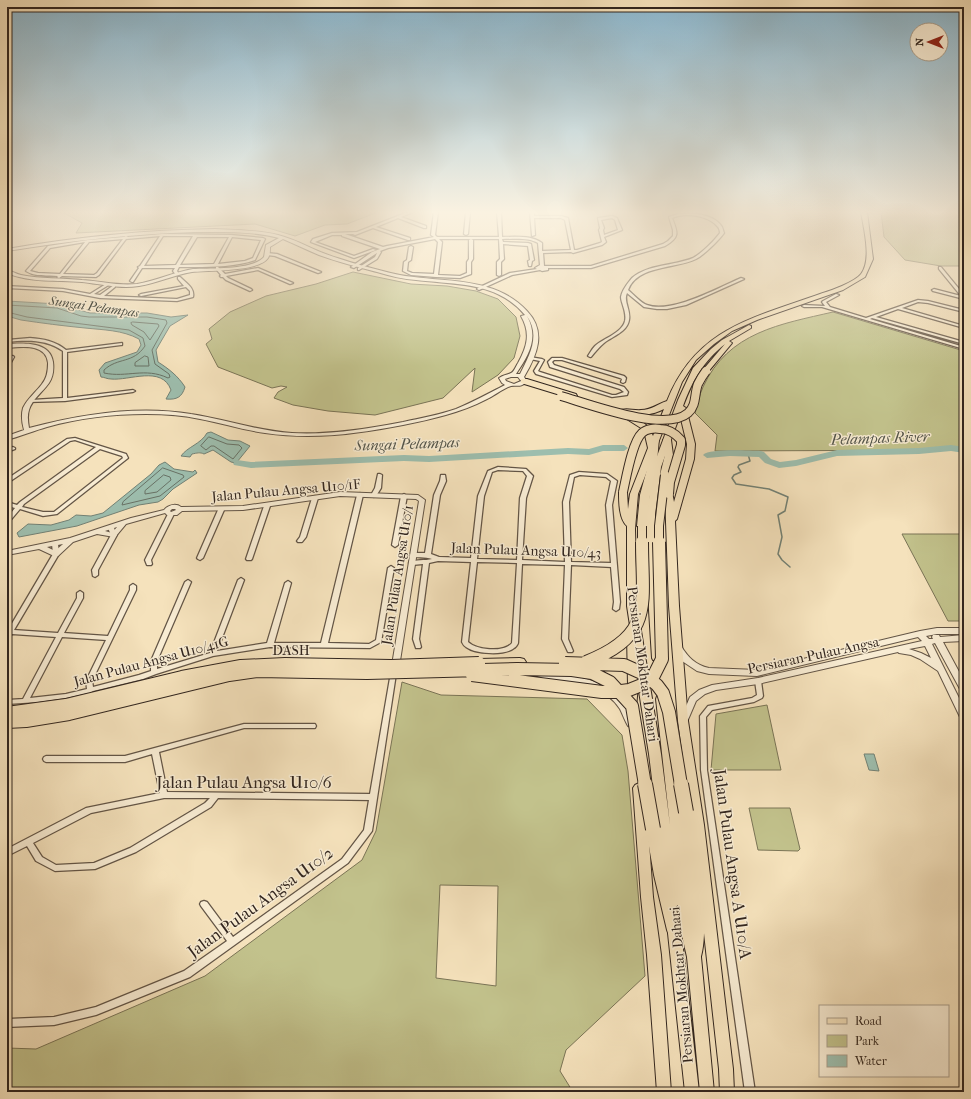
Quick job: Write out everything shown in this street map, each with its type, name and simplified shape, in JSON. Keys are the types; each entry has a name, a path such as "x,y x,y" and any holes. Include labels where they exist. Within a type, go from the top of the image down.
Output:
{"highway":[{"path":"581,664 602,656 622,645 635,631 639,623 643,604 642,526 645,495 655,438"},
{"path":"450,671 500,680 602,692 629,690 644,684 654,675 662,659 659,526 669,455 667,440"},
{"name":"DASH","path":"7,712 28,712 68,705 208,671 243,665 286,664 372,666 539,662 624,665 644,674 663,693 669,712 686,812 692,858 697,929 694,957"},
{"path":"450,671 517,669 572,670 592,673 610,682 632,706 661,874 674,930"},
{"name":"DASH","path":"7,721 26,721 69,714 229,675 258,671 346,673 450,671"}],"main road":[{"name":"Persiaran Mokhtar Dahari","path":"692,1092 674,930 673,898 655,754 632,606 631,529 634,494 670,399 678,382 694,359 730,330 755,318 841,289 863,276 868,263"},
{"name":"Persiaran Mokhtar Dahari","path":"707,1092 694,957 688,932 660,692 653,602 651,514 652,496 657,467 682,400 697,368 713,350 724,341 747,328 837,295 860,284 873,271 875,263"},
{"path":"561,396 637,418 650,420 675,418 685,415 692,408 698,386 706,371 731,342 747,328"},
{"path":"522,380 625,411 654,411 660,409 670,399"},
{"path":"522,380 561,396 637,421 646,428 651,436 651,448"},
{"path":"671,528 690,459 691,444 682,410 682,400"},
{"path":"631,529 624,508 623,492 624,482 637,439 642,433 651,429 659,428 673,432 681,440 681,446 670,482 669,494 672,568 683,721 698,825 726,1069 730,1092"},
{"path":"632,606 631,658 633,685 630,706 640,792 664,1092"},
{"path":"726,1069 727,1092"}],"street":[{"path":"35,263 28,271 38,274 94,277 106,263"},
{"path":"57,279 71,263"},
{"path":"132,281 143,263"},
{"path":"7,287 58,289 92,294 100,297 182,299 193,295 192,291 175,271 180,263"},
{"path":"7,271 28,277 93,282 114,286 143,284 178,276 192,271 234,263"},
{"path":"140,267 240,267 257,263"},
{"path":"297,263 319,272"},
{"path":"345,263 402,279 483,289 501,293 515,301 524,309 534,323 537,339 522,380"},
{"path":"357,267 361,263"},
{"path":"357,267 365,263"},
{"path":"406,263 405,271 411,274 460,277 468,275 469,263"},
{"path":"436,276 437,263"},
{"path":"499,263 499,275"},
{"path":"483,289 515,274 538,270 545,267 591,267 603,263"},
{"path":"590,356 600,344 623,330 628,319 624,297 628,285 644,273 656,268 677,263"},
{"path":"216,266 222,276 250,290"},
{"path":"940,268 964,297"},
{"path":"222,276 258,269 291,283"},
{"path":"627,291 645,306 667,308 685,304 742,279"},
{"path":"92,294 106,285"},
{"path":"100,297 114,286"},
{"path":"130,298 188,286"},
{"path":"483,289 499,296 515,306 526,318 530,337 528,347 523,360 513,375"},
{"path":"934,290 964,297"},
{"path":"832,310 825,305 824,302 837,295"},
{"path":"866,319 918,301 964,311"},
{"path":"804,306 819,306 964,348"},
{"path":"898,308 964,327"},
{"path":"873,317 964,343"},
{"path":"7,341 41,341 55,344 65,351 121,344"},
{"path":"7,346 24,345 45,350 49,355 51,363 49,378 26,410 26,429"},
{"path":"65,351 66,400"},
{"path":"7,365 12,357"},
{"path":"530,360 541,363 536,371 538,373 612,396 621,396 626,392 622,388 552,366 550,362 553,359 562,359 622,377 624,378 623,382"},
{"path":"506,384 502,380 504,377 513,375 522,380"},
{"path":"7,434 57,423 110,415 157,413 190,415 214,420 240,428 275,434 323,434 364,431 432,417 463,408 506,384 522,380"},
{"path":"31,401 66,400 134,391"},
{"path":"7,438 26,429"},
{"path":"7,481 65,441 75,439 124,455 126,458 59,511 43,514 19,506 7,504"},
{"path":"7,521 19,506 100,447"},
{"path":"7,451 13,448"},
{"path":"498,468 524,470 530,476 523,498 516,643 508,650 472,649 466,645 465,642 474,561 481,496 490,471 498,468"},
{"path":"570,651 565,639 568,563 566,502 572,476 579,473 606,476 614,481 609,505 617,602 616,609"},
{"path":"374,495 378,488 380,475"},
{"path":"426,555 437,495 443,481 443,476"},
{"name":"Jalan Pulau Angsa U10/1F","path":"169,513 172,507 180,509 221,510 267,506 340,494 418,496"},
{"path":"324,644 360,495"},
{"path":"395,546 404,496"},
{"name":"Jalan Pulau Angsa U10/1","path":"401,664 413,559 422,500 418,496"},
{"path":"300,541 303,537 315,498"},
{"path":"249,559 267,506"},
{"path":"14,513 27,509"},
{"path":"200,558 221,510"},
{"path":"7,553 72,540 156,513 169,513 148,560 149,564"},
{"path":"96,574 96,570 114,535 124,523"},
{"path":"111,528 114,535"},
{"path":"99,532 114,535"},
{"path":"72,540 56,554 8,634 110,638"},
{"path":"55,544 56,554"},
{"path":"41,547 56,554"},
{"path":"413,559 426,555 438,559"},
{"path":"413,559 424,562 438,559"},
{"name":"Jalan Pulau Angsa U10/43","path":"438,559 613,564"},
{"path":"418,647 416,639 424,562"},
{"name":"Jalan Pulau Angsa U10/41G","path":"7,702 57,698 90,691 141,677 213,654 270,645 324,644 370,646 379,641 391,568"},
{"path":"213,654 241,580"},
{"path":"154,672 154,662 188,582"},
{"path":"270,645 288,583"},
{"path":"90,691 89,681 134,590 133,586"},
{"path":"24,701 80,598 80,593"},
{"path":"401,664 549,666 602,658 620,648 627,642 632,606"},
{"name":"Persiaran Pulau Angsa","path":"678,648 685,659 700,669 708,671 757,673 920,634 964,631"},
{"path":"933,632 964,689"},
{"path":"920,634 928,643 944,672 964,717"},
{"path":"949,659 949,643 960,638"},
{"name":"Persiaran Pulau Angsa","path":"683,721 693,699 702,692 715,687 758,681 892,652 938,640 960,638"},
{"path":"892,652 910,652 922,656 944,672"},
{"path":"7,721 75,711 228,674 257,669 283,667 384,666 390,659 401,664 581,680 602,688 615,696 628,716 634,734"},
{"path":"7,712 71,702 225,665 290,660 384,666"},
{"path":"384,666 387,673 393,674 401,664"},
{"name":"Jalan Pulau Angsa U10/2","path":"7,1023 54,1021 96,1010 187,974 345,861 368,831 393,674"},
{"name":"Jalan Pulau Angsa A U10/A","path":"750,1092 704,770 703,716 710,708 754,700 760,696 758,681"},
{"path":"46,759 125,759 244,726 313,726"},
{"path":"155,751 164,795"},
{"name":"Jalan Pulau Angsa U10/6","path":"7,853 89,810 164,795 373,797"},
{"path":"28,842 39,859 55,868 95,866 133,850 208,805 216,796"},
{"path":"204,904 232,942"}],"green space":[{"path":"925,263 964,263 964,266 941,266"},
{"path":"353,272 411,284 447,286 476,291 498,299 516,317 520,336 514,358 498,375 472,392 475,368 443,398 375,415 328,411 293,405 274,398 278,392 287,387 281,386 272,388 218,367 206,344 212,339 209,329 230,312 266,296 316,284"},
{"path":"833,312 964,351 964,450 715,451 717,435 695,413 703,387 714,368 741,342 758,333 794,321"},
{"path":"902,534 964,534 964,621 948,621"},
{"path":"402,682 441,695 587,699 622,735 628,771 645,976 566,1050 560,1071 573,1092 7,1092 7,1048 36,1049 205,976 362,860 376,831","holes":["440,885 498,886 496,986 436,978"]},
{"path":"767,705 781,770 711,770 716,714"},
{"path":"749,808 790,808 800,849 798,851 758,850"}],"water":[{"path":"7,301 58,304 90,313 147,313 171,317 188,315 170,326 156,350 158,362 170,370 179,379 185,387 184,390 178,397 166,399 171,390 167,382 160,378 153,376 118,379 101,377 99,370 105,363 137,352 141,345 139,339 113,331 21,320 7,316"},
{"path":"211,432 228,440 240,441 250,446 237,462 251,464 250,466 231,462 213,450 204,454 192,454 190,457 181,456 201,440 207,433"},
{"path":"165,462 174,469 193,472 195,470 197,473 173,489 158,502 139,505 77,526 19,537 17,533 28,524 51,525 69,520 76,515 91,516 103,513 151,474 159,465"},
{"path":"864,754 874,754 879,771 869,770"}],"waterway":[{"name":"Sungai Pelampas","path":"237,463 251,465 404,458 429,459 568,451 589,452 603,448 624,448"},
{"name":"Pelampas River","path":"707,455 730,453 761,454 768,461 779,465 796,463 837,453 919,451 951,448 964,450"},
{"path":"748,454 750,461 739,465 738,467 741,472 734,475 732,478 736,484 769,489 788,497 785,511 778,515 782,537 778,554 790,567"}]}
